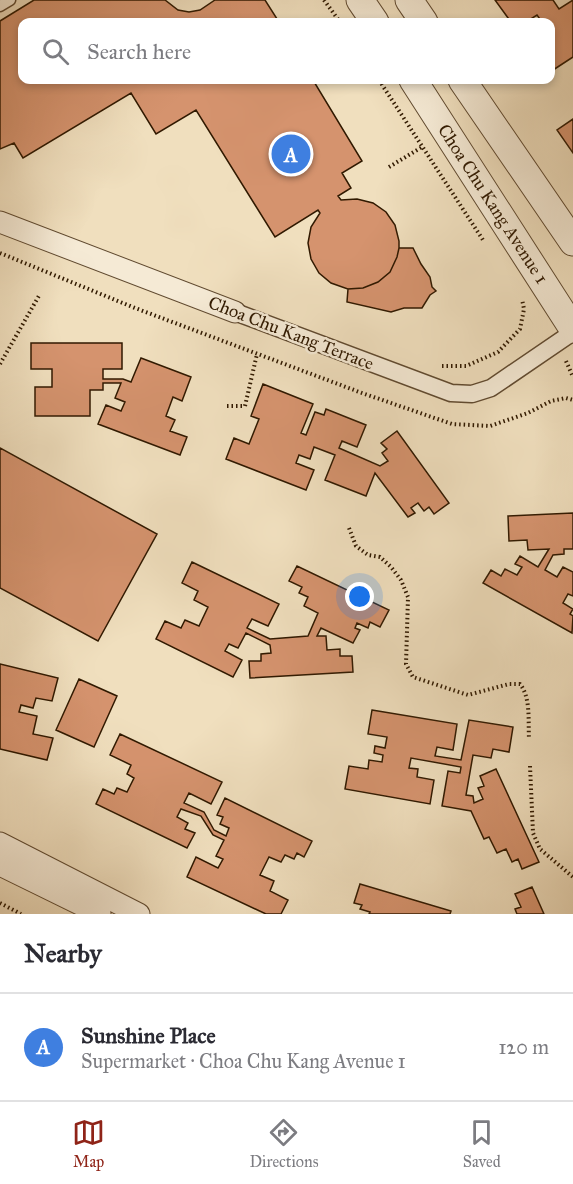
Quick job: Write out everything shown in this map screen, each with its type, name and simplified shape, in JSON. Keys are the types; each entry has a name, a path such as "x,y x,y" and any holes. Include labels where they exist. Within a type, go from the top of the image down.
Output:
{"street":[{"path":"360,0 372,18"},
{"path":"409,0 421,18"},
{"name":"Choa Chu Kang Avenue 1","path":"416,84 573,330"},
{"path":"465,84 573,242"},
{"name":"Choa Chu Kang Terrace","path":"0,222 451,393 472,394 491,388 573,330"},
{"path":"0,843 139,914"},
{"path":"0,865 100,914"}],"lane":[{"path":"0,6 10,0"}],"path":[{"path":"324,0 337,18"},
{"path":"382,84 484,242"},
{"path":"389,167 446,130"},
{"path":"0,253 135,308 362,393 452,424 490,426 528,413 550,401 566,398 573,400"},
{"path":"0,364 40,294"},
{"path":"435,365 466,366 498,352 520,329 524,309 522,298"},
{"path":"226,406 245,406 257,354"},
{"path":"349,528 356,546 368,555 380,557 401,580 408,597 406,664 413,677 468,695 509,684 520,684 525,690 528,705 529,738"},
{"path":"530,766 533,832 540,849 573,877"},
{"path":"0,903 21,914"}],"building":[{"path":"34,0 165,0 178,10 189,12 200,10 215,0 265,0 276,18 18,18 18,84 315,84 362,161 342,173 351,188 338,196 341,200 357,199 373,203 386,212 395,225 399,248 413,248 436,291 430,295 422,308 404,308 391,312 347,302 348,289 331,283 319,273 311,259 308,243 311,227 320,213 318,210 275,237 196,110 156,134 131,93 23,158 14,143 0,149 0,21"},
{"path":"495,0 553,0 559,9 573,0 573,57 555,69 555,18 539,18 537,15 532,18 508,18"},
{"path":"573,119 573,153 557,130"},
{"path":"399,248 413,248 436,291 430,295 422,308 404,308 391,312 347,302 348,289 363,288 378,282 390,272"},
{"path":"31,343 122,343 122,369 103,369 103,379 123,379 131,382 141,358 191,377 182,401 173,397 166,416 175,420 170,431 187,437 180,455 98,424 106,405 121,411 125,402 115,398 121,383 103,383 103,390 90,390 90,416 35,416 35,387 52,387 52,369 31,369"},
{"path":"263,384 313,404 301,433 306,435 315,412 324,415 326,409 366,425 357,447 342,441 339,448 380,466 388,461 382,453 387,449 381,443 397,431 449,503 434,514 429,507 424,511 418,503 411,508 415,513 408,517 375,473 366,496 325,480 335,455 314,447 310,459 299,455 296,463 314,470 306,490 226,459 234,438 249,444 259,419 251,416"},
{"path":"0,448 157,534 98,641 0,588"},
{"path":"573,513 573,549 564,549 564,554 553,555 545,570 557,577 563,567 573,572 573,596 568,594 563,603 573,609 570,614 573,616 572,633 483,583 491,570 501,576 505,569 517,575 522,567 515,564 520,556 538,567 549,549 528,550 527,540 509,541 508,516"},
{"path":"192,562 279,604 268,626 252,619 247,628 270,639 308,636 318,613 304,606 308,597 299,593 302,587 289,581 297,566 389,610 380,627 370,622 368,628 357,623 355,628 360,630 353,643 321,628 317,636 326,636 327,650 340,649 340,656 352,656 353,672 250,678 249,661 261,661 261,654 271,653 270,645 246,633 238,648 229,644 225,651 242,660 233,677 156,639 165,621 181,628 185,620 199,626 208,607 194,600 198,591 182,583"},
{"path":"0,664 58,678 52,701 36,698 33,708 21,705 19,712 37,716 33,734 53,738 47,760 0,749"},
{"path":"79,679 117,696 94,747 56,730"},
{"path":"372,710 457,724 453,750 437,747 435,756 461,760 469,720 513,727 509,752 493,749 491,758 473,755 466,795 473,796 474,803 483,799 478,788 484,786 480,776 496,769 539,862 522,869 518,859 512,862 506,849 497,853 489,837 484,839 471,811 442,806 448,771 460,773 461,767 411,758 409,768 418,769 417,777 434,780 430,804 345,789 349,766 368,769 369,760 382,762 383,755 374,753 375,746 385,748 387,737 368,734"},
{"path":"120,734 222,782 211,804 189,793 184,803 204,812 214,830 226,836 229,828 220,824 223,817 217,815 225,798 312,841 304,857 297,853 294,859 285,855 281,862 269,857 260,875 274,881 270,891 288,900 281,914 266,914 187,877 196,857 218,868 223,859 216,856 224,840 213,835 201,816 181,809 177,817 188,823 185,829 195,833 187,848 96,804 103,789 114,794 117,788 127,792 134,778 127,774 131,765 110,755"},
{"path":"360,884 451,911 450,914 369,914 370,912 360,909 362,905 354,903"},
{"path":"532,887 544,914 517,914 515,909 521,907 515,894"}],"place":[{"name":"Sunshine Place","path":"291,154"}]}
